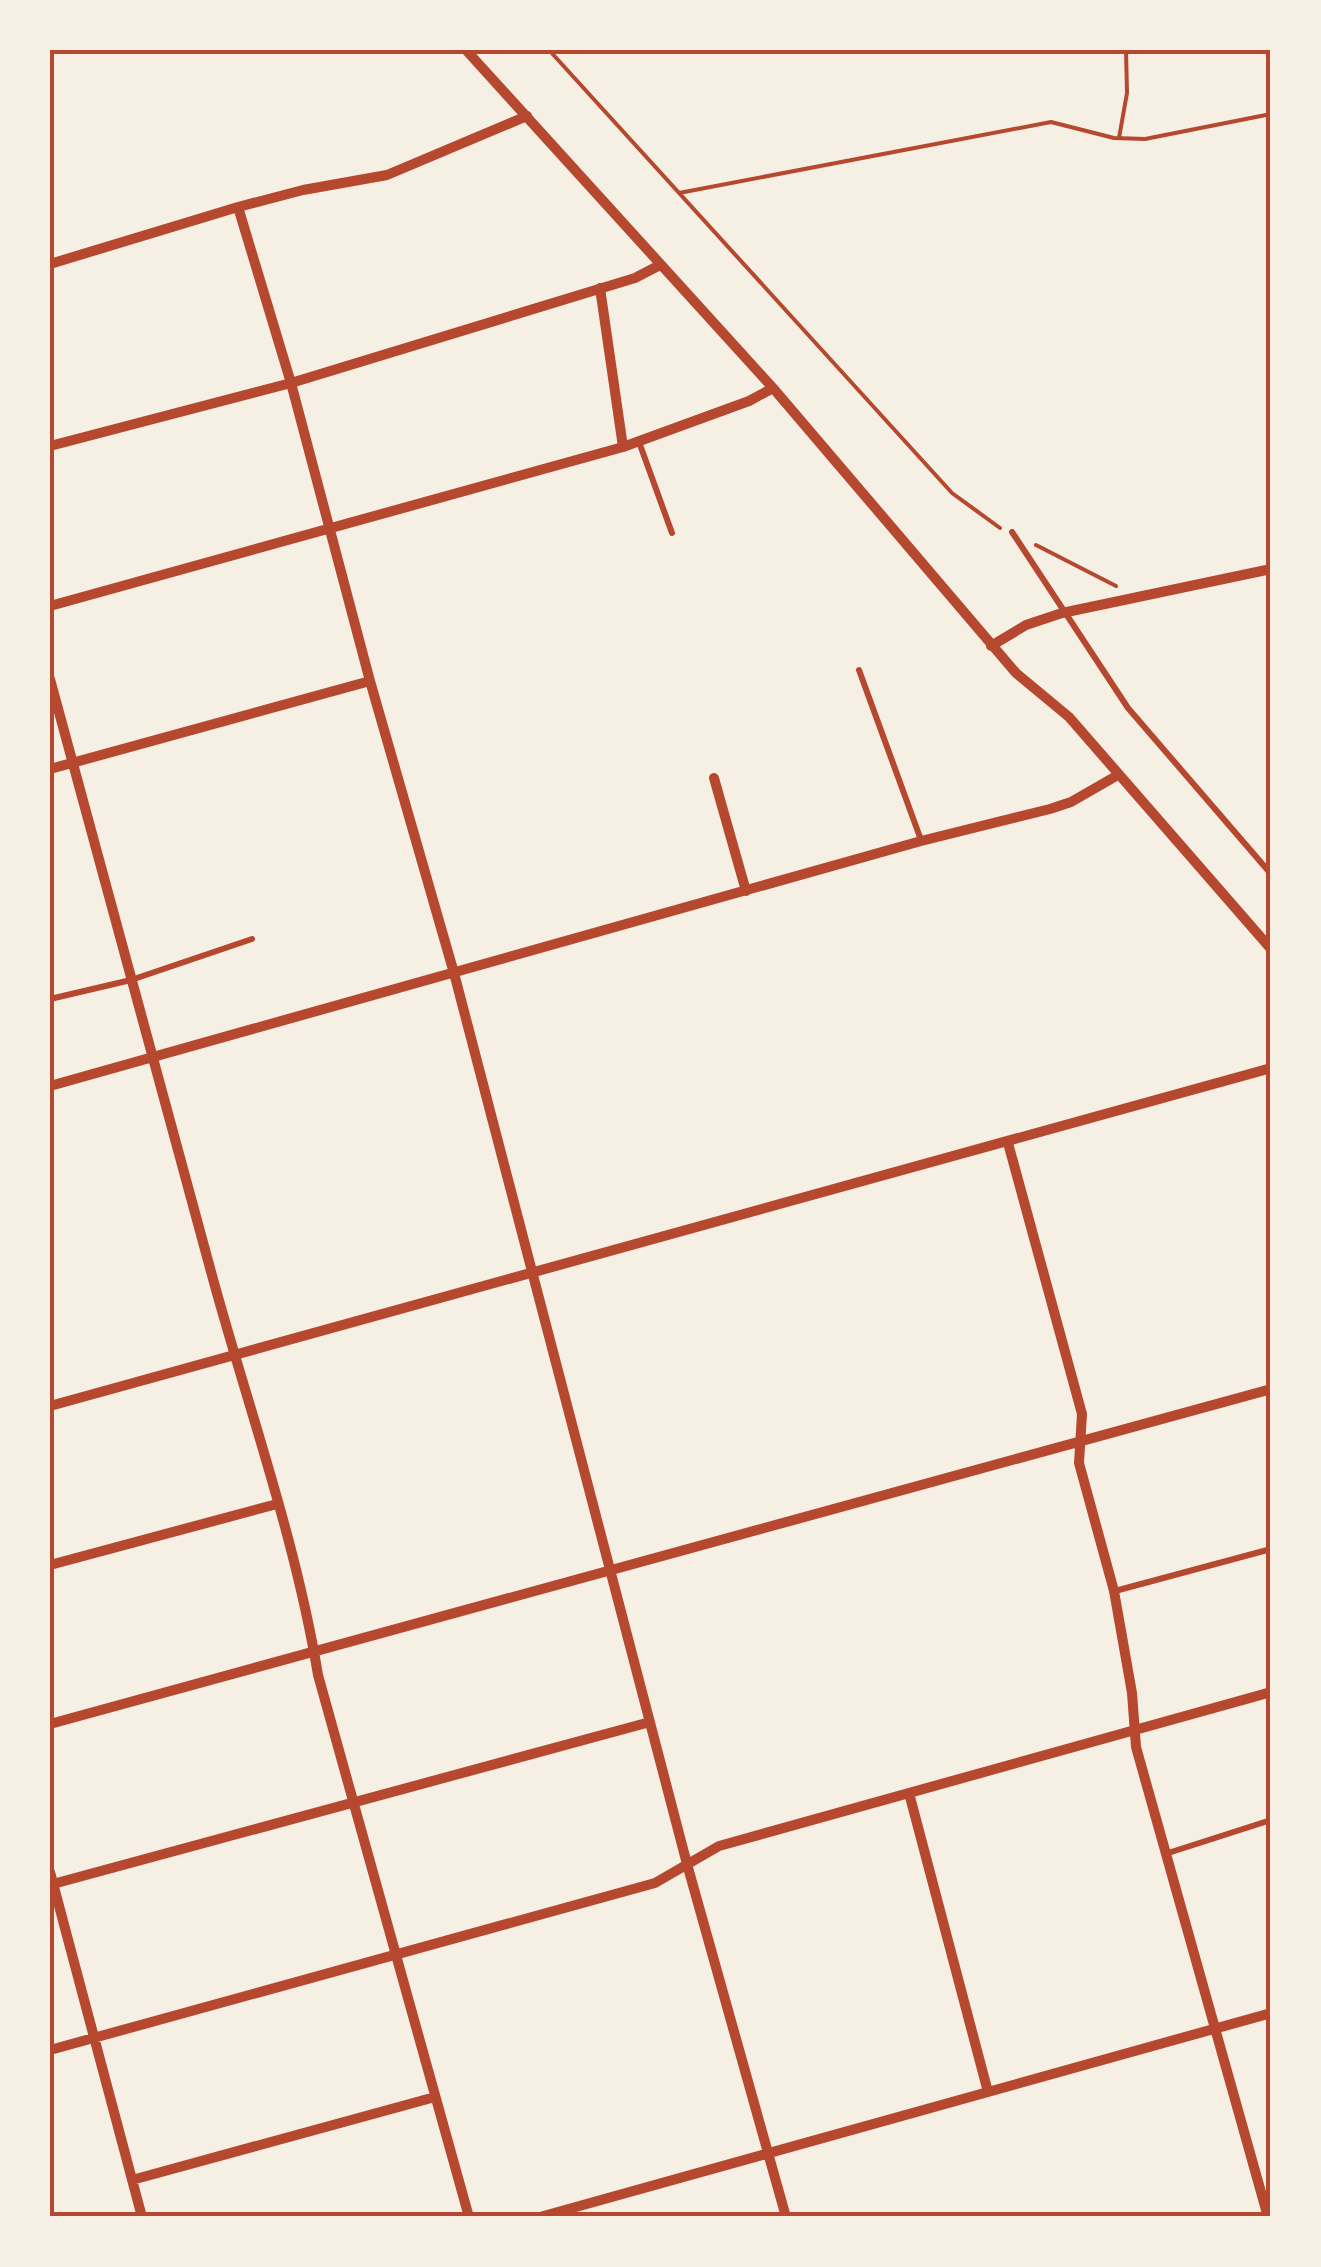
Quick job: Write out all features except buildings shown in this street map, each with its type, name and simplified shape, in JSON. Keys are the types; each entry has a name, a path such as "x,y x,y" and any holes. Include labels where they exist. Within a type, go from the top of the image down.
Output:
{"street":[{"path":"466,50 773,388 991,646 1029,686 1068,718 1271,949"},
{"path":"50,264 238,206 387,175 527,116"},
{"path":"238,206 291,383 370,681 454,973 687,1864 786,2217"},
{"path":"50,446 291,383 634,278 660,265"},
{"path":"600,288 623,446"},
{"path":"50,606 623,446 749,401 773,388"},
{"path":"991,646 1026,625 1062,612 1271,569"},
{"path":"50,680 151,1058 277,1504 353,1804 469,2217"},
{"path":"50,769 370,681"},
{"path":"50,1086 1061,805 1118,775"},
{"path":"714,778 746,891"},
{"path":"50,1406 1271,1068"},
{"path":"1008,1143 1082,1414 1078,1463 1114,1591 1132,1692 1136,1747 1268,2217"},
{"path":"50,1724 1271,1389"},
{"path":"50,1565 277,1504"},
{"path":"50,2050 655,1883 718,1846 1271,1692"},
{"path":"142,2217 52,1878 353,1804 650,1722"},
{"path":"909,1793 988,2092"},
{"path":"540,2217 1271,2014"},
{"path":"132,2180 435,2096"}],"lane":[{"path":"638,441 672,532"},
{"path":"1012,532 1128,708 1271,874"},
{"path":"859,670 922,841"},
{"path":"50,999 131,980 252,938"},
{"path":"1114,1591 1271,1549"},
{"path":"1165,1854 1271,1820"}],"path":[{"path":"549,50 952,493 992,524 1134,596"},
{"path":"1119,138 1127,93 1126,50"},
{"path":"679,193 1051,122 1119,138 1145,139 1271,114"}]}
